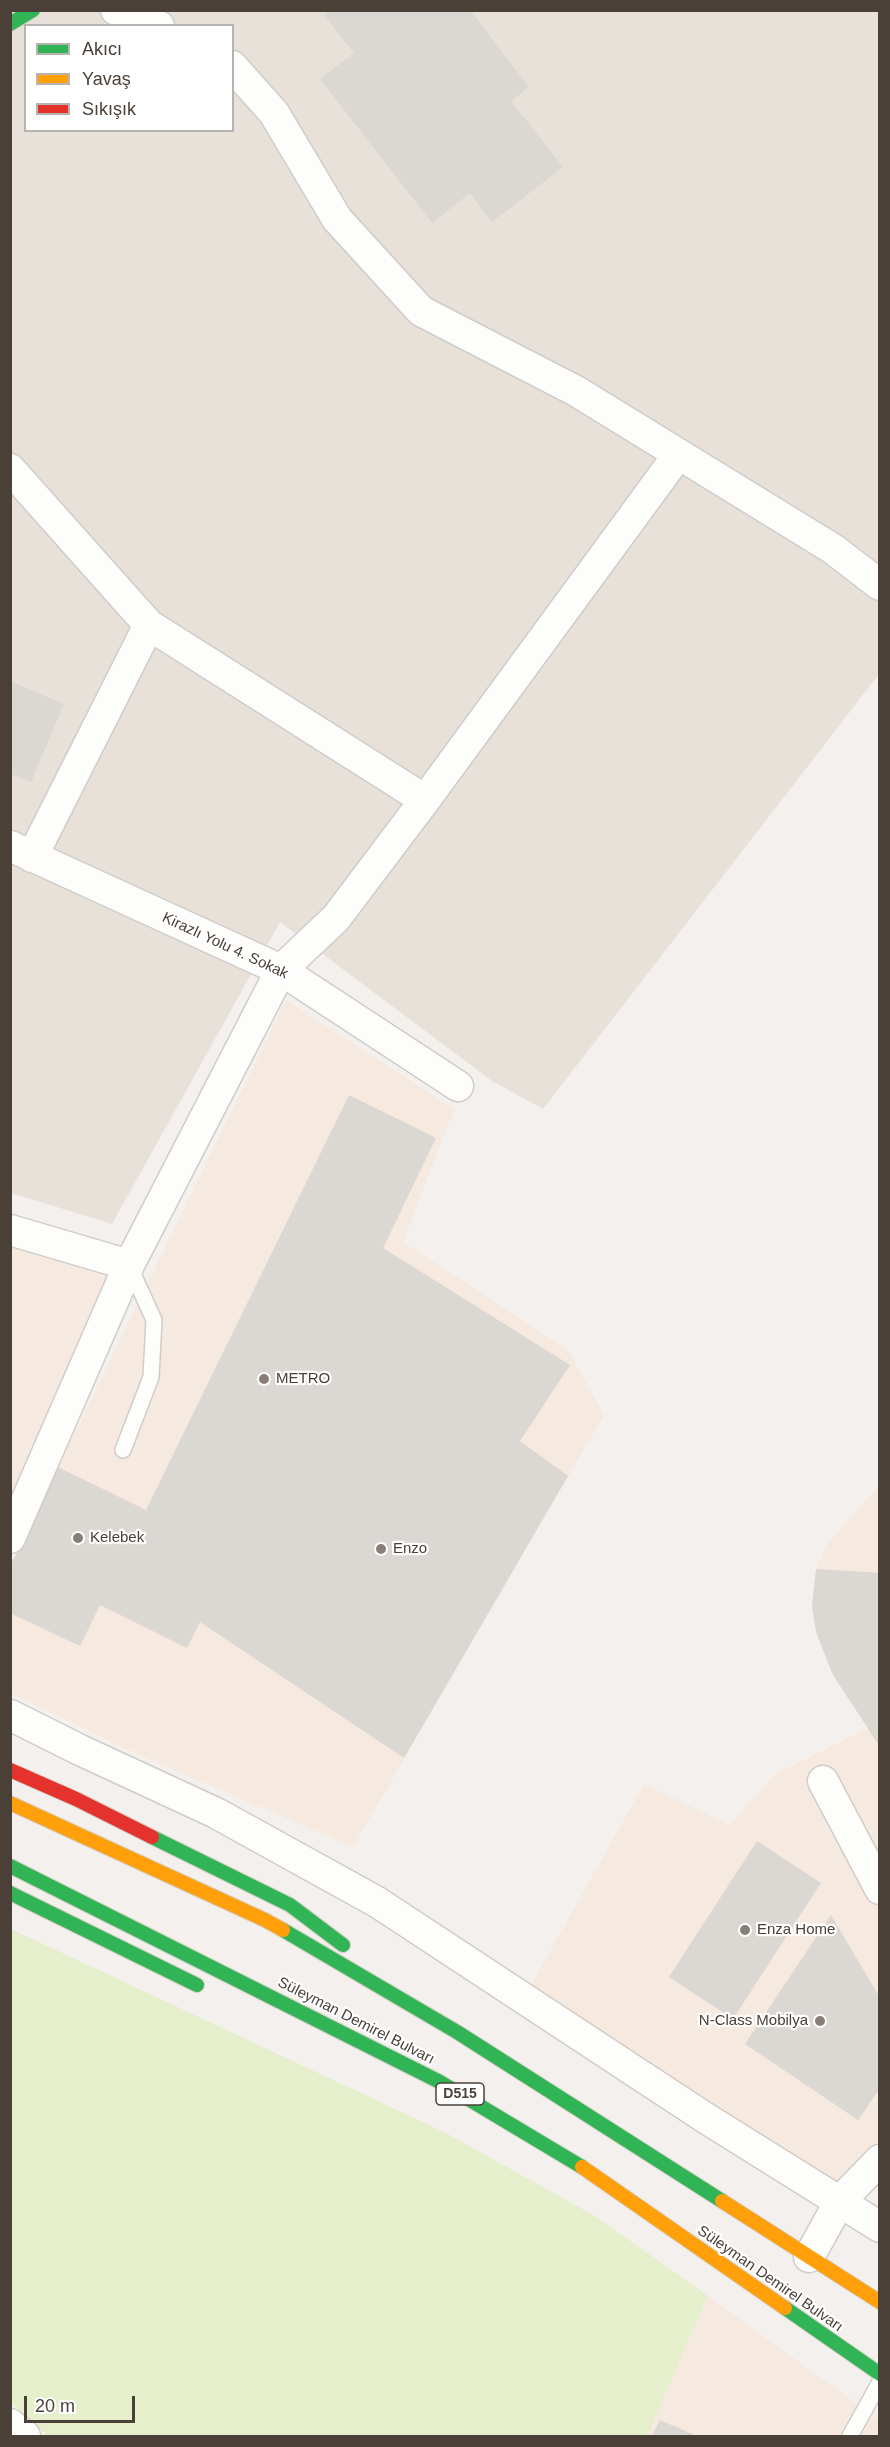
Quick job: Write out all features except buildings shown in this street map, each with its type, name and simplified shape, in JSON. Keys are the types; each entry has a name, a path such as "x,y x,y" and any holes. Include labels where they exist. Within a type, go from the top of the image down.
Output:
{"main road":[{"path":"10,24 33,10"},
{"path":"10,1770 76,1799 290,1905 457,2032"},
{"path":"10,1803 265,1920 457,2032 879,2302"},
{"name":"Süleyman Demirel Bulvarı","path":"10,1866 440,2082 584,2168 879,2374"},
{"path":"10,1893 207,1990"},
{"path":"317,2035 440,2082"}],"street":[{"path":"116,10 154,24"},
{"path":"234,68 274,113 337,219 421,311 576,391 833,549 879,585"},
{"path":"10,1538 129,1265 281,970 336,918 678,455"},
{"path":"10,470 149,625 425,800"},
{"path":"21,852 149,625"},
{"name":"Kirazlı Yolu 4. Sokak","path":"21,852 281,970 458,1086"},
{"path":"10,1230 129,1265"},
{"path":"10,1715 216,1813 377,1902 704,2117 879,2227"},
{"path":"823,1781 879,1889"},
{"path":"809,2257 840,2201 879,2160"},
{"path":"10,2424 25,2436"}],"lane":[{"path":"123,1450 151,1377 154,1320 129,1265"},
{"path":"850,2436 879,2382"}],"shaded area":[{"path":"10,11 879,11 879,674 543,1109 492,1081 280,922 112,1224 11,1193"},
{"path":"286,1000 454,1109 403,1242 568,1350 604,1415 353,1847 142,1756 11,1693 10,1566"},
{"path":"11,1230 129,1265 11,1538"},
{"path":"879,1486 879,2160 840,2201 524,1998 644,1784 729,1825 776,1774 869,1728 833,1675 816,1632 812,1606 816,1569 825,1547"},
{"path":"708,2296 879,2420 879,2436 647,2436"}],"green space":[{"path":"11,1929 444,2132 595,2216 708,2296 647,2436 48,2436 11,2403"}],"traffic: fast":[{"path":"10,24 33,10"},
{"path":"152,1837 290,1905 343,1945"},
{"path":"10,1866 440,2082 582,2167"},
{"path":"10,1893 197,1985"},
{"path":"283,1930 457,2032 722,2201"},
{"path":"785,2308 880,2374"}],"traffic: slow":[{"path":"10,1803 283,1930"},
{"path":"582,2167 785,2308"},
{"path":"722,2201 880,2302"}],"traffic: jam":[{"path":"10,1770 76,1799 152,1837"}],"place":[{"name":"METRO","path":"264,1379"},
{"name":"Kelebek","path":"78,1538"},
{"name":"Enzo","path":"381,1549"},
{"name":"Enza Home","path":"745,1930"},
{"name":"N-Class Mobilya","path":"820,2021"}]}
